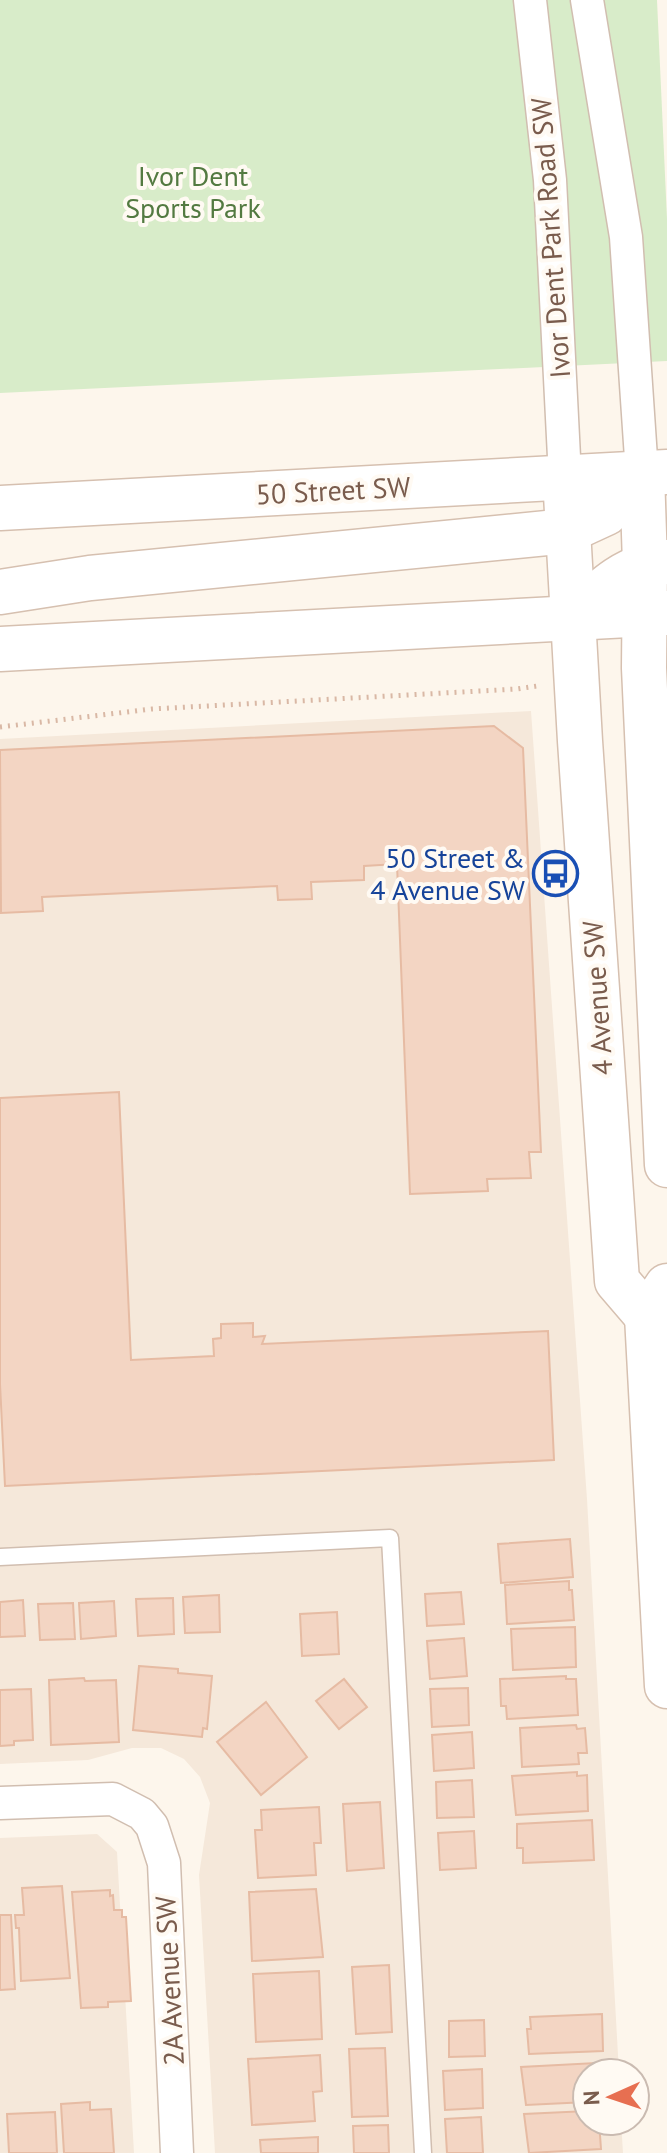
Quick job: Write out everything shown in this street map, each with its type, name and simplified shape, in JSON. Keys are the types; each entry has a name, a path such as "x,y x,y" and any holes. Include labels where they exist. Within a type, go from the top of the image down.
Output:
{"main road":[{"name":"50 Street SW","path":"0,508 654,472"},
{"path":"0,592 90,578 567,531 606,513 654,472"},
{"path":"654,472 656,614 644,668 667,1165"},
{"name":"4 Avenue SW","path":"565,477 617,1281 657,1301 667,1686"},
{"path":"572,619 606,586 656,563"},
{"path":"0,649 656,614"}],"street":[{"name":"Ivor Dent Park Road SW","path":"530,0 550,180 565,477"},
{"path":"587,0 626,237 654,472"},
{"name":"2A Avenue SW","path":"0,1803 113,1799 142,1814 152,1826 164,1863 177,2153"}],"lane":[{"path":"0,1557 390,1538 423,2153"}],"path":[{"path":"0,727 152,709 533,687"}],"shaded area":[{"path":"531,711 587,1499 618,2057 571,2057 571,2137 622,2137 623,2153 215,2153 199,1875 210,1803 200,1777 184,1759 161,1748 132,1748 88,1760 0,1764 0,739"},
{"path":"97,1834 117,1852 134,2153 0,2153 0,1838"}],"green space":[{"name":"Ivor Dent Sports Park","path":"0,0 657,0 667,219 667,361 0,393"}],"building":[{"path":"494,726 523,748 541,1152 529,1152 531,1178 487,1179 488,1191 410,1194 397,864 364,866 364,880 311,882 312,899 278,900 277,886 42,897 43,911 1,913 0,750"},
{"path":"119,1092 131,1360 214,1356 213,1339 221,1338 221,1324 253,1323 253,1337 265,1336 262,1344 548,1331 554,1460 5,1486 0,1384 0,1098"},
{"path":"570,1539 573,1577 501,1583 498,1544"},
{"path":"569,1581 574,1620 507,1624 505,1585"},
{"path":"461,1592 464,1624 427,1626 425,1594"},
{"path":"219,1595 220,1632 185,1633 183,1597"},
{"path":"173,1598 174,1634 138,1636 136,1599"},
{"path":"23,1600 25,1636 0,1637 0,1602"},
{"path":"114,1601 116,1636 81,1639 79,1603"},
{"path":"73,1603 75,1639 40,1640 38,1604"},
{"path":"337,1612 339,1654 302,1656 300,1614"},
{"path":"575,1627 576,1667 513,1670 511,1629"},
{"path":"464,1638 467,1676 430,1679 427,1641"},
{"path":"139,1666 212,1676 207,1729 203,1728 202,1737 133,1730"},
{"path":"566,1676 566,1679 576,1679 578,1715 507,1719 506,1706 501,1706 500,1679"},
{"path":"84,1678 85,1681 116,1680 119,1742 51,1745 49,1680"},
{"path":"344,1679 367,1707 339,1729 316,1701"},
{"path":"468,1688 469,1725 432,1727 430,1689"},
{"path":"31,1689 33,1740 14,1741 14,1745 0,1746 0,1690"},
{"path":"266,1702 307,1757 261,1795 217,1742"},
{"path":"576,1725 577,1729 585,1728 587,1753 578,1753 579,1764 522,1767 520,1728"},
{"path":"472,1732 474,1768 434,1771 432,1735"},
{"path":"577,1772 577,1776 587,1775 588,1811 516,1815 512,1776"},
{"path":"472,1780 474,1817 437,1818 436,1782"},
{"path":"380,1802 384,1868 347,1871 343,1804"},
{"path":"319,1807 321,1843 314,1843 316,1875 258,1878 255,1830 262,1830 261,1810"},
{"path":"592,1820 594,1860 523,1863 523,1848 517,1848 517,1824"},
{"path":"474,1831 476,1868 440,1870 438,1833"},
{"path":"62,1886 70,1978 21,1981 19,1928 16,1928 15,1915 24,1915 22,1888"},
{"path":"316,1889 323,1957 252,1961 249,1892"},
{"path":"110,1890 114,1910 122,1910 122,1917 126,1917 131,2001 108,2002 108,2007 81,2008 72,1892"},
{"path":"0,1915 11,1915 15,1989 0,1990"},
{"path":"389,1965 392,2032 356,2034 352,1967"},
{"path":"319,1971 322,2039 256,2042 253,1974"},
{"path":"602,2014 603,2051 529,2054 527,2029 531,2029 530,2017"},
{"path":"484,2020 485,2056 449,2057 449,2021"},
{"path":"385,2048 388,2116 352,2117 349,2049"},
{"path":"320,2055 322,2091 313,2092 315,2121 252,2125 248,2059"},
{"path":"571,2064 571,2103 526,2105 521,2067"},
{"path":"482,2069 483,2108 445,2110 443,2071"},
{"path":"90,2102 90,2110 111,2109 114,2153 64,2153 61,2104"},
{"path":"55,2112 57,2153 9,2153 7,2114"},
{"path":"571,2112 571,2137 600,2137 601,2149 529,2153 524,2114"},
{"path":"481,2117 483,2153 447,2153 445,2119"},
{"path":"388,2125 389,2153 354,2153 353,2126"},
{"path":"318,2137 318,2153 261,2153 260,2140"}],"place":[{"name":"50 Street & 4 Avenue SW","path":"556,873"}]}
